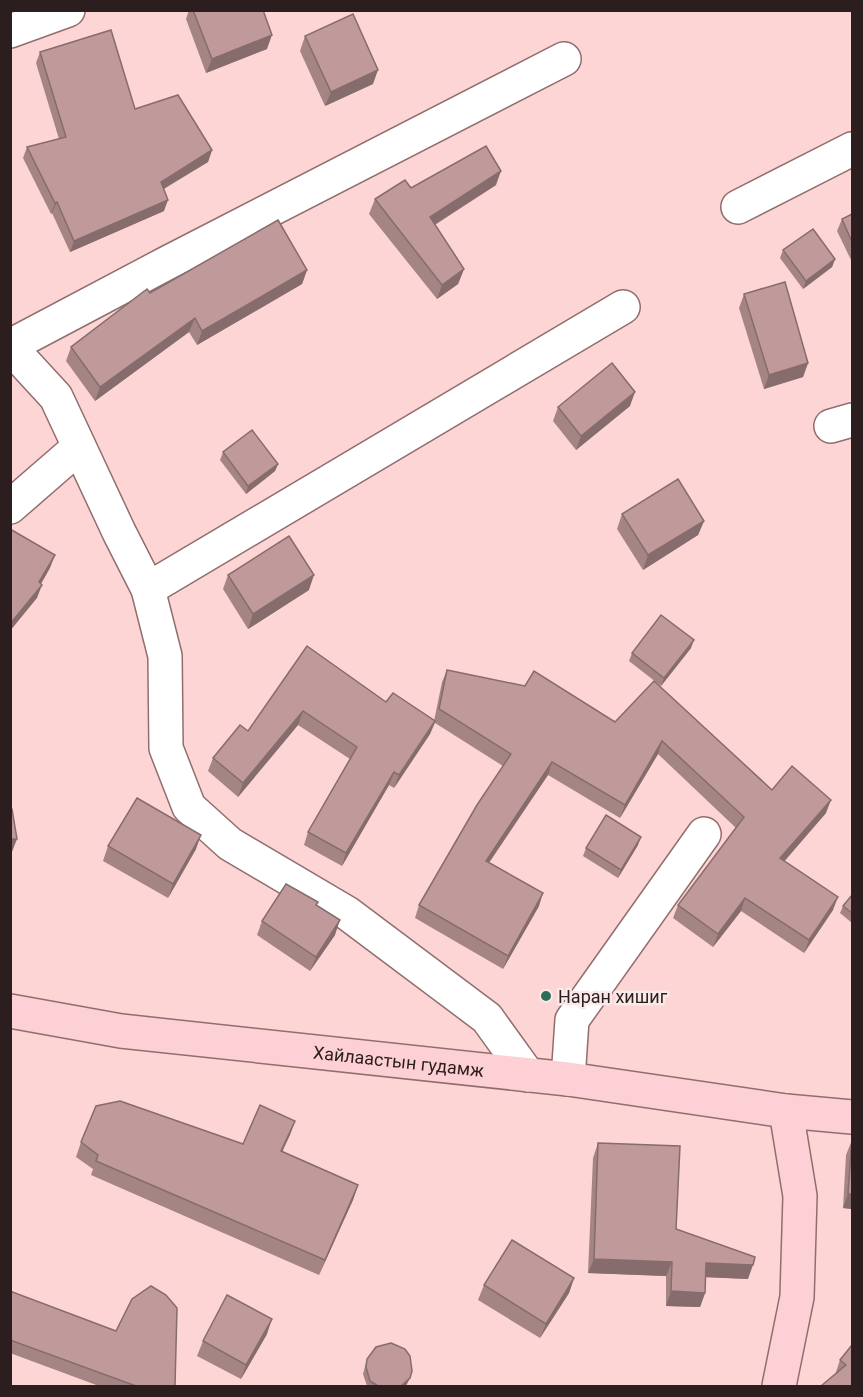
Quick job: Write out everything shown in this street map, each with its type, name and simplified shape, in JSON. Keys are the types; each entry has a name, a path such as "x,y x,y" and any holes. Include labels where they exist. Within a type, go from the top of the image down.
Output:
{"main road":[{"name":"Хайлаастын гудамж","path":"10,1011 121,1031 568,1078 786,1111 852,1117"},
{"path":"779,1386 796,1297 800,1196 786,1111"}],"street":[{"path":"10,31 68,10"},
{"path":"528,1075 488,1018 347,913 230,844 189,807 166,748 165,656 148,589 56,397 10,347 177,258 564,59"},
{"path":"738,207 852,149"},
{"path":"148,589 623,307"},
{"path":"10,507 80,447"},
{"path":"568,1078 572,1020 704,834"}],"building":[{"path":"193,10 263,10 272,35 212,59"},
{"path":"353,14 378,70 331,92 305,36"},
{"path":"111,30 135,109 178,95 212,150 161,182 168,200 74,241 57,202 55,203 27,147 66,137 40,52"},
{"path":"486,146 501,171 430,217 464,269 442,285 375,199 405,180 411,188"},
{"path":"852,214 852,242 842,219"},
{"path":"278,220 307,270 202,331 195,318 100,387 71,347 147,289 150,293"},
{"path":"813,229 835,259 806,281 783,250"},
{"path":"785,282 808,363 769,375 744,294"},
{"path":"612,363 635,392 581,436 558,407"},
{"path":"252,430 278,464 248,486 223,452"},
{"path":"678,479 704,521 648,555 622,514"},
{"path":"10,529 55,555 39,582 42,585 10,624"},
{"path":"289,536 314,575 253,614 228,575"},
{"path":"661,615 694,640 664,678 632,653"},
{"path":"307,646 386,702 393,693 435,721 399,775 394,772 346,853 308,832 357,747 303,711 243,783 213,758 240,725 248,731"},
{"path":"447,670 525,686 534,671 615,722 654,681 772,790 792,766 831,800 780,858 838,897 809,940 745,898 718,934 678,905 744,817 662,741 625,805 552,762 486,861 543,893 508,956 419,905 477,805 511,754 439,709"},
{"path":"137,798 201,835 173,884 108,846"},
{"path":"10,807 12,809 17,839 10,839"},
{"path":"606,815 641,837 621,870 586,848"},
{"path":"286,884 318,902 316,905 340,920 316,957 262,921"},
{"path":"852,895 852,913 843,906"},
{"path":"120,1101 243,1144 260,1105 295,1121 281,1151 358,1185 325,1260 96,1161 98,1155 81,1142 96,1106"},
{"path":"852,1140 852,1194 848,1194"},
{"path":"598,1143 680,1146 676,1229 755,1257 753,1265 706,1263 705,1293 671,1291 672,1262 594,1259"},
{"path":"512,1240 574,1278 546,1324 484,1285"},
{"path":"151,1286 166,1295 177,1308 175,1386 136,1386 10,1340 10,1291 116,1331 132,1299"},
{"path":"227,1295 272,1319 246,1365 203,1341"},
{"path":"391,1343 405,1349 410,1356 412,1371 410,1378 401,1386 378,1386 370,1381 366,1367 367,1359 376,1347"},
{"path":"852,1345 852,1386 821,1386 846,1365 840,1360"}],"place":[{"name":"Наран хишиг","path":"546,996"}]}
